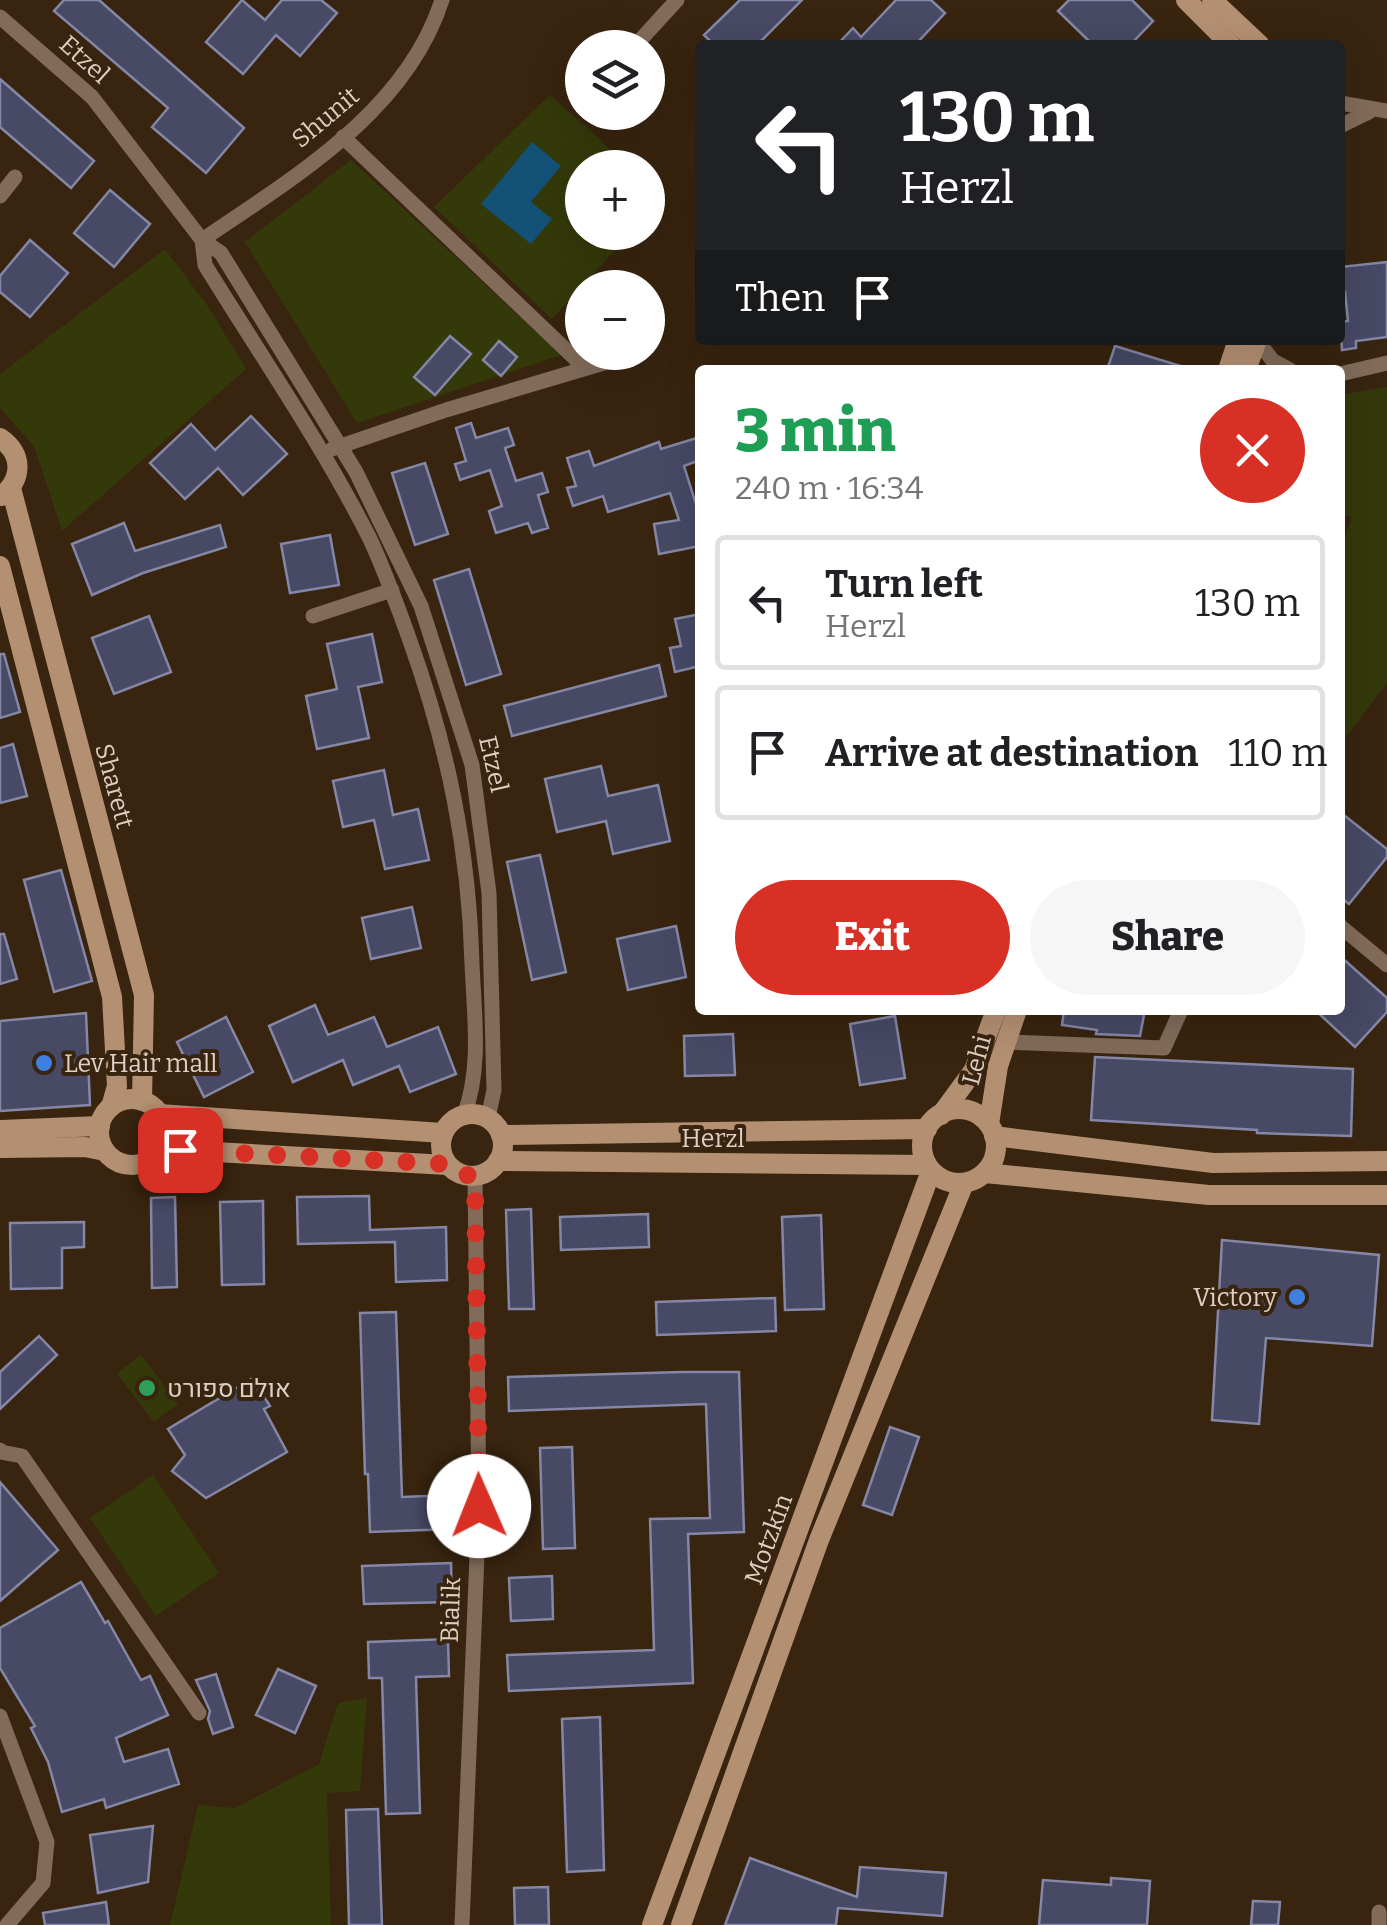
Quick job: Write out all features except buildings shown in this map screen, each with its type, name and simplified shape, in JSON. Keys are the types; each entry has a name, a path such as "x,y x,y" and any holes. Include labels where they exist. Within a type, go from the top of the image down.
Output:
{"street":[{"name":"Shunit","path":"202,240 343,137 396,88 417,56 442,0"},
{"path":"650,30 677,0"},
{"path":"1186,0 1226,40"},
{"path":"1212,0 1255,40"},
{"name":"Etzel","path":"0,16 92,98 202,240 221,253 340,445 422,606 472,765 489,893 494,1090 488,1118"},
{"path":"1345,104 1380,111"},
{"path":"1345,124 1380,111"},
{"path":"343,137 565,349"},
{"path":"0,196 15,177"},
{"name":"Etzel","path":"202,240 206,266 372,543 392,590 442,742 463,842 470,902 474,1079 464,1115"},
{"path":"1261,345 1280,365"},
{"path":"1345,373 1387,362"},
{"path":"322,454 579,370"},
{"name":"Sharett","path":"0,438 16,456 16,478 6,492 144,995 151,1108"},
{"path":"0,566 112,996 117,1086 100,1126 105,1152"},
{"path":"313,616 392,590"},
{"path":"1345,930 1387,965"},
{"name":"Lehi","path":"934,1122 974,1070 994,1015"},
{"name":"Lehi","path":"992,1130 992,1096 1015,1015"},
{"path":"1006,1042 1164,1048 1178,1015"},
{"path":"111,1107 120,1101 151,1108 443,1133"},
{"path":"0,1148 85,1147 105,1152 128,1165 146,1161 160,1149 164,1132 151,1108"},
{"path":"1387,1161 1214,1162 992,1130 973,1112 962,1110 934,1122 923,1153 929,1168 952,1183 964,1183 985,1173 1208,1195 1387,1195"},
{"path":"464,1115 488,1118 501,1136 498,1161 484,1174 459,1174 447,1164 440,1149 443,1133 451,1121 464,1115"},
{"name":"Herzl","path":"501,1136 934,1122"},
{"path":"0,1130 100,1126"},
{"path":"985,1173 996,1153 992,1130"},
{"path":"160,1149 447,1164"},
{"name":"Herzl","path":"498,1161 929,1168"},
{"name":"Motzkin","path":"652,1925 929,1168"},
{"name":"Bialik","path":"462,1925 479,1506 475,1176"},
{"name":"Motzkin","path":"682,1925 819,1540 964,1183"},
{"path":"0,1452 22,1456 199,1713"},
{"path":"0,1716 48,1842 43,1883 7,1925"}],"green space":[{"path":"550,95 565,108 565,130 590,130 610,150 565,150 565,250 615,250 597,270 565,270 565,305 552,319 434,207"},
{"path":"351,160 561,355 357,423 245,242"},
{"path":"165,249 209,308 246,369 62,531 34,446 0,408 0,374"},
{"path":"1387,387 1387,682 1345,738 1345,536 1352,517 1345,515 1345,394"},
{"name":"אולם ספורט","path":"141,1355 178,1404 154,1422 117,1373"},
{"path":"153,1475 219,1573 156,1616 90,1518"},
{"path":"367,1698 360,1791 327,1793 331,1925 170,1925 198,1805 235,1808 319,1764 338,1703"}],"water":[{"path":"532,142 561,166 531,202 552,219 531,244 481,204"}],"place":[{"name":"Lev Hair mall","path":"44,1063"},
{"name":"Victory","path":"1297,1297"},
{"name":"אולם ספורט","path":"147,1388"}],"route":[{"path":"180,1150 447,1164 459,1174 475,1176 479,1506"}]}
